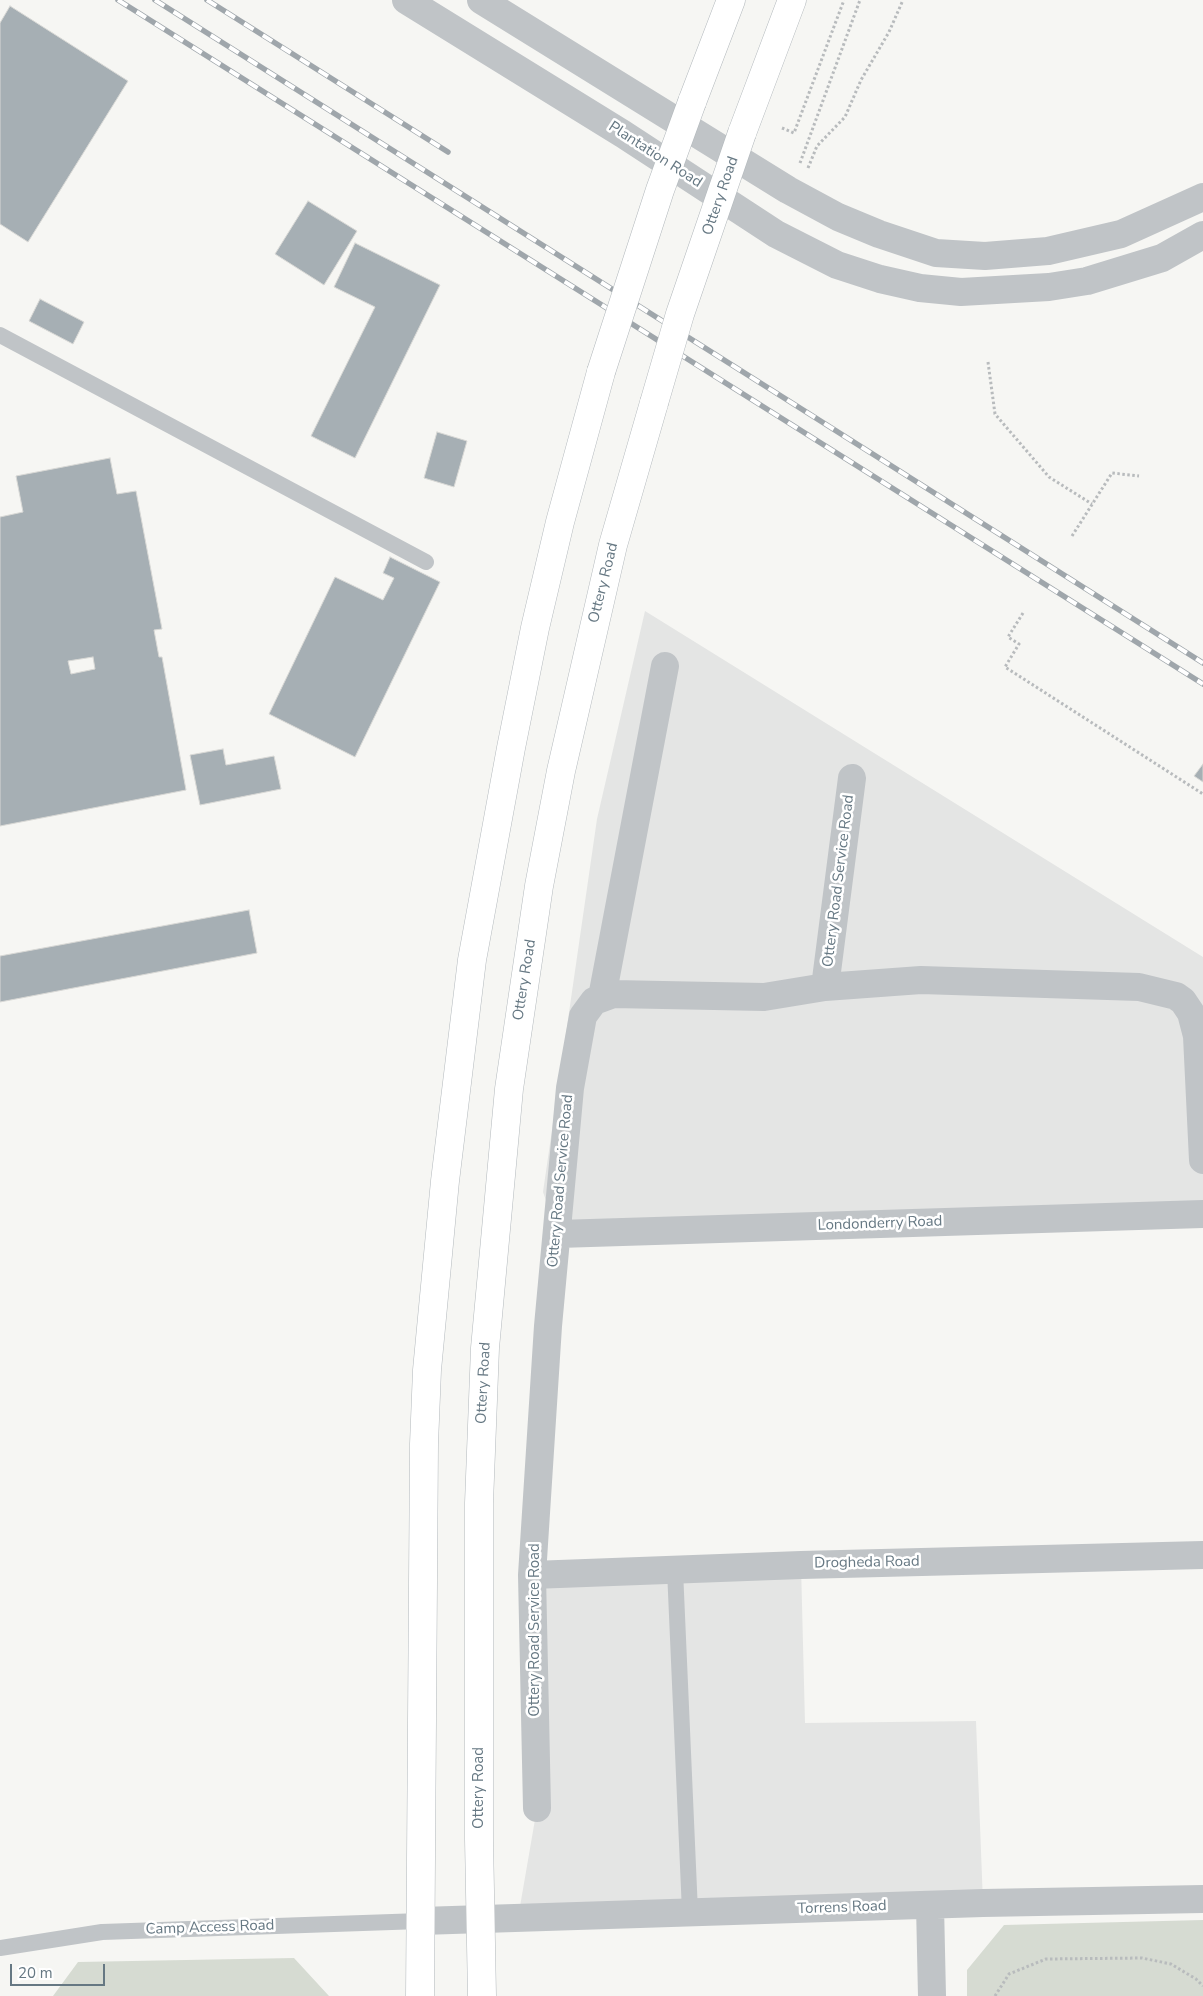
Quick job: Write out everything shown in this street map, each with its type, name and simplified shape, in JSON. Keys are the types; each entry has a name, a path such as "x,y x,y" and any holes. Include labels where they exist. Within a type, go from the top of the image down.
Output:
{"main road":[{"path":"420,1996 424,1444 428,1361 457,1078 472,960 535,628 560,522 601,372 660,190 731,0"},
{"name":"Ottery Road","path":"482,1996 479,1820 480,1494 485,1348 509,1089 539,886 563,761 613,545 680,314 742,133 792,0"}],"street":[{"name":"Plantation Road","path":"406,0 622,134 776,234 837,265 880,279 920,288 961,292 1048,287 1087,281 1162,258 1203,235"},
{"path":"480,0 788,190 846,220 936,253 985,256 1048,251 1121,234 1203,197"},
{"path":"602,997 665,666"},
{"name":"Ottery Road Service Road","path":"537,1808 532,1575 548,1326 570,1088 581,1023 588,1007 602,997 613,994 764,997 825,987 852,778"},
{"path":"825,987 921,980 960,981 1139,988 1176,996 1183,1001 1191,1013 1197,1036 1203,1160"},
{"name":"Londonderry Road","path":"558,1234 1203,1214"},
{"name":"Drogheda Road","path":"532,1575 1203,1555"},
{"name":"Torrens Road","path":"421,1921 930,1905 1203,1899"},
{"path":"930,1905 932,1996"}],"lane":[{"path":"0,335 426,562"},
{"path":"675,1570 690,1912"},
{"name":"Camp Access Road","path":"0,1948 102,1932 421,1921"}],"path":[{"path":"782,128 794,133 844,0"},
{"path":"799,165 860,0"},
{"path":"806,173 817,146 845,117 861,80 889,32 902,0"},
{"path":"988,362 995,414 1049,477 1092,504"},
{"path":"1072,536 1112,473 1139,476"},
{"path":"1023,613 1008,637 1019,644 1005,667 1203,794"},
{"path":"995,1996 1009,1974 1046,1959 1142,1958 1171,1964 1196,1979 1203,1986"}],"shaded area":[{"path":"645,611 1203,957 1203,1214 558,1234 543,1192 597,819"},
{"path":"801,1565 805,1723 976,1721 983,1903 518,1918 537,1808 532,1575"},
{"path":"1203,1920 1203,1996 967,1996 967,1970 1004,1925"},
{"path":"294,1958 329,1996 53,1996 78,1962"}],"building":[{"path":"10,6 128,81 28,242 0,224 0,23"},
{"path":"308,201 357,231 324,285 275,254"},
{"path":"355,243 440,285 355,458 311,436 375,307 334,287"},
{"path":"40,299 84,322 73,344 29,321"},
{"path":"437,432 467,441 454,487 424,478"},
{"path":"110,458 117,494 136,491 162,629 154,630 159,657 162,657 186,790 0,826 0,517 23,512 16,476","holes":["93,657 95,669 71,674 68,661"]},
{"path":"390,557 440,582 355,757 269,714 335,577 383,600 394,578 383,573"},
{"path":"223,749 226,765 274,756 281,789 200,805 190,755"},
{"path":"1203,764 1203,782 1194,776"},
{"path":"249,910 257,953 0,1002 0,956"}],"railway":[{"path":"118,0 1203,684"},
{"path":"155,0 1203,663"},
{"path":"207,0 448,152"}]}
